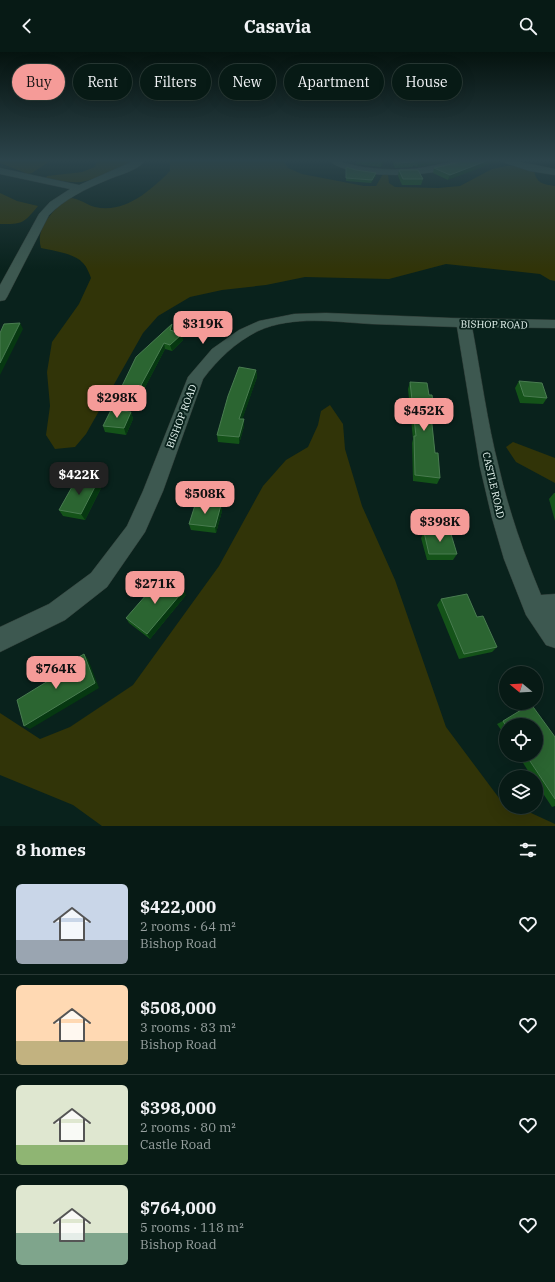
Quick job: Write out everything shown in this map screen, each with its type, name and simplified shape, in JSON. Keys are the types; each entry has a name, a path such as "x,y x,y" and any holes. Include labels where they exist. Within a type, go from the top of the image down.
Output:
{"street":[{"path":"0,297 44,214 63,197"},
{"name":"BISHOP ROAD","path":"0,640 57,612 99,580 135,532 153,491 196,377 208,361 226,344 247,331 264,324 295,318 464,324 555,324"},
{"name":"CASTLE ROAD","path":"464,324 491,474 502,518 515,559 545,606 555,636"}],"green space":[{"path":"0,197 9,197 17,201 38,206 22,222 14,224 0,224"},
{"path":"140,197 555,197 555,281 550,280 540,274 446,264 389,279 305,277 266,285 222,290 190,297 158,316 143,333 86,434 75,447 55,449 46,435 50,406 47,372 52,342 79,304 91,278 86,266 74,257 64,253 41,248 40,241 43,227 46,220 67,198 78,200 95,207 106,208 117,207"},
{"path":"330,405 343,424 345,449 362,506 395,580 446,727 499,798 499,814 533,814 555,824 555,826 102,826 73,805 0,775 0,713 40,739 70,727 133,685 219,566 263,486 286,460 308,447 318,425 321,411"},
{"path":"513,442 555,458 555,483 516,462 506,447"}],"building":[{"path":"20,323 0,363 0,333 4,324"},
{"path":"172,324 170,330 182,334 170,345 164,343 140,387 122,386 136,357"},
{"path":"239,367 256,370 239,419 244,419 239,437 217,435 228,396"},
{"path":"519,381 542,383 547,398 524,396"},
{"path":"410,382 427,383 429,395 432,395 435,415 431,415 435,453 438,453 440,478 415,475 414,436 416,436"},
{"path":"111,410 131,412 124,428 103,426"},
{"path":"77,478 98,481 81,514 59,510"},
{"path":"196,502 221,505 215,527 189,524"},
{"path":"450,531 457,554 429,554 424,532"},
{"path":"165,577 184,590 147,634 126,618 147,594 149,595"},
{"path":"467,594 477,617 483,616 497,647 464,654 441,599"},
{"path":"84,654 95,683 24,726 17,700 48,681 46,676"},
{"path":"521,710 535,710 541,718 508,718"},
{"path":"543,720 555,737 555,799 543,781 543,770 536,770 531,762 543,762"}]}
